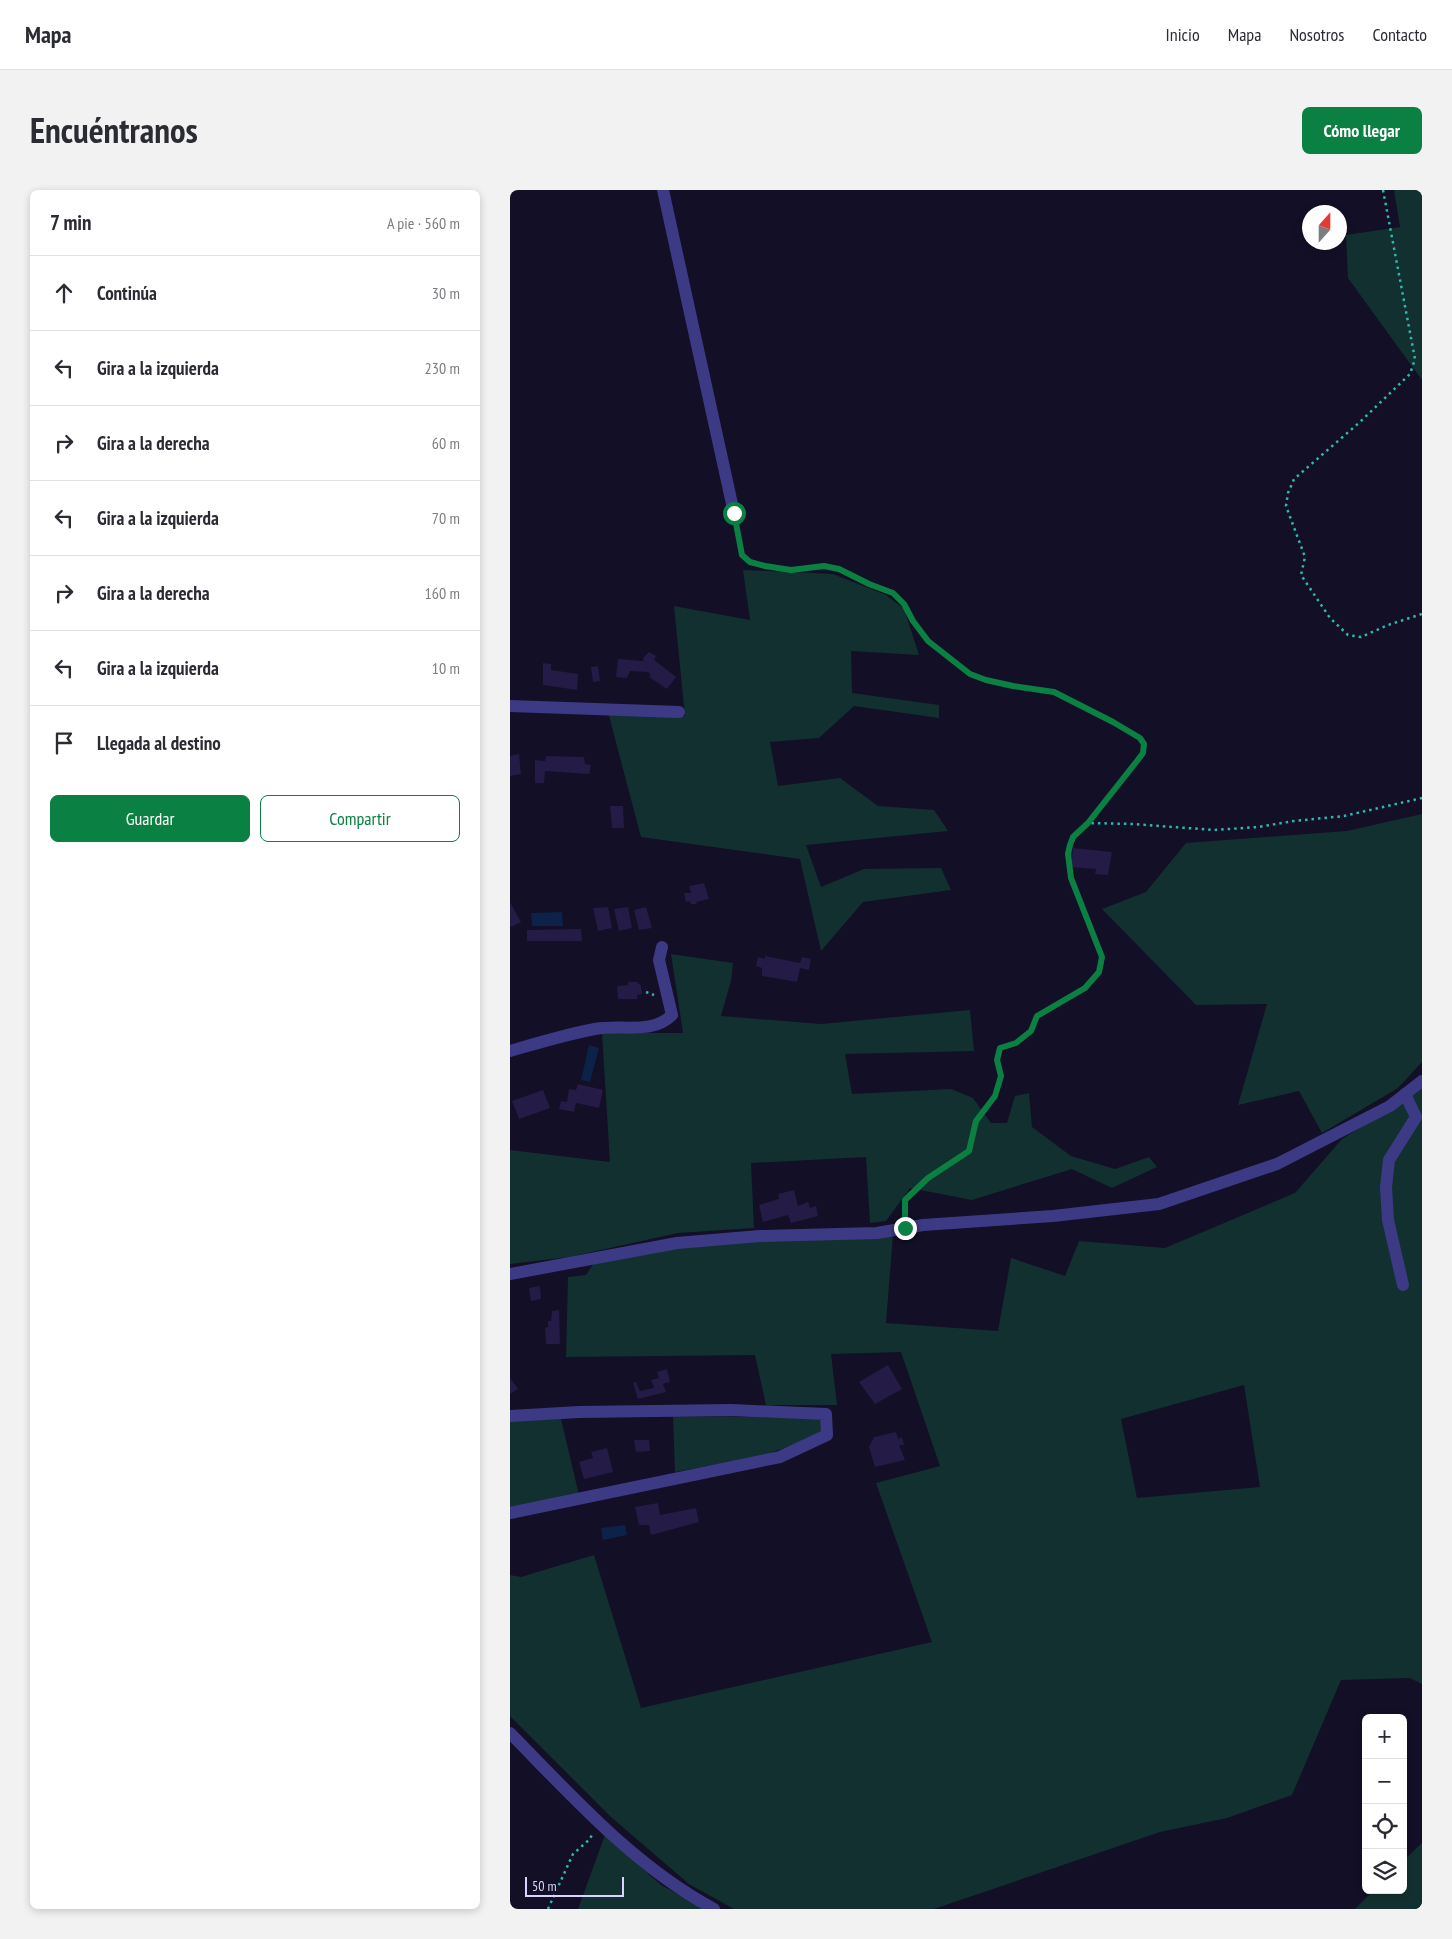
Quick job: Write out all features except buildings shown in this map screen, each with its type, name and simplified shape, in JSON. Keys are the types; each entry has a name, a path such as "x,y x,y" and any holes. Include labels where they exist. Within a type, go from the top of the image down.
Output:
{"street":[{"path":"663,190 734,513"},
{"path":"510,706 680,712"},
{"path":"510,1051 597,1029 649,1027 665,1022 672,1015 660,960 662,947"},
{"path":"510,1274 677,1242 760,1236 876,1233 923,1226 1053,1216 1159,1204 1277,1164 1390,1106 1422,1081"},
{"path":"1403,1285 1388,1220 1386,1187 1389,1160 1416,1117 1405,1094"},
{"path":"510,1416 579,1412 731,1410 826,1414 827,1435 780,1457 510,1513"},
{"path":"510,1734 610,1835 688,1895 714,1909"}],"path":[{"path":"1383,190 1415,359 1414,367 1410,374 1360,422 1294,479 1288,493 1286,506 1305,557 1301,575 1330,618 1348,635 1361,637 1388,625 1422,614"},
{"path":"734,513 742,555 750,562 791,570 824,566 839,569 869,584 893,593 904,604 913,621 928,641 970,674 1013,686 1054,692 1113,722 1140,738 1144,744 1143,753 1088,823 1073,837 1070,845 1069,870 1102,957 1099,972 1085,988 1037,1016 1031,1031 1016,1043 1000,1048 997,1060 1001,1076 995,1096 976,1121 969,1151 928,1178 905,1200 905,1228"},
{"path":"1088,823 1214,830 1258,827 1344,816 1422,798"},
{"path":"548,1909 573,1854 590,1839 597,1822"}],"green space":[{"path":"1394,190 1422,190 1422,380 1348,278 1347,235 1400,227"},
{"path":"743,570 833,574 886,595 904,609 919,655 851,651 852,693 939,705 939,718 854,706 819,738 770,742 778,786 840,778 878,806 934,810 948,831 806,845 821,887 864,869 941,868 951,890 863,902 821,951 800,859 641,837 608,712 685,716 674,606 750,620"},
{"path":"1422,814 1422,1062 1398,1088 1322,1133 1299,1091 1238,1105 1267,1004 1196,1005 1102,909 1146,892 1186,843 1347,831"},
{"path":"671,954 733,963 731,981 721,1016 821,1024 970,1010 974,1051 845,1054 852,1094 951,1089 973,1098 991,1123 1007,1123 1015,1096 1029,1093 1032,1127 1071,1156 1115,1169 1149,1157 1157,1167 1112,1188 1072,1169 972,1200 910,1188 886,1221 870,1223 866,1157 751,1163 754,1228 678,1233 569,1257 510,1264 510,1150 610,1162 602,1033 683,1033"},
{"path":"1422,1087 1422,1684 1410,1678 1341,1680 1292,1795 1227,1818 1160,1832 934,1909 734,1909 689,1884 611,1817 510,1716 510,1575 521,1577 594,1555 641,1708 932,1642 876,1483 940,1466 901,1352 831,1354 837,1405 766,1405 755,1355 566,1357 568,1277 586,1275 596,1260 704,1244 893,1235 886,1323 998,1331 1011,1258 1065,1276 1079,1241 1165,1248 1295,1193 1342,1139 1417,1093","holes":["1244,1385 1260,1487 1137,1498 1121,1419"]},
{"path":"673,1416 822,1418 823,1435 761,1456 675,1472"},
{"path":"561,1419 579,1495 510,1509 510,1420"},
{"path":"605,1835 661,1885 706,1909 578,1909"},
{"path":"1422,1843 1422,1909 1355,1909 1370,1894 1407,1894 1407,1857"}],"water":[{"path":"562,912 563,926 532,926 531,913"},
{"path":"589,1045 599,1048 590,1082 581,1080"},
{"path":"625,1525 627,1535 603,1540 601,1528"}],"route":[{"path":"734,513 742,555 750,562 791,570 824,566 839,569 869,584 893,593 904,604 913,621 928,641 970,674 1013,686 1054,692 1113,722 1140,738 1144,744 1143,753 1137,761 1088,823 1073,837 1068,854 1071,878 1102,957 1099,972 1085,988 1037,1016 1031,1031 1016,1043 1000,1048 997,1060 1001,1076 995,1096 976,1121 969,1151 928,1178 905,1200 905,1228"}]}
